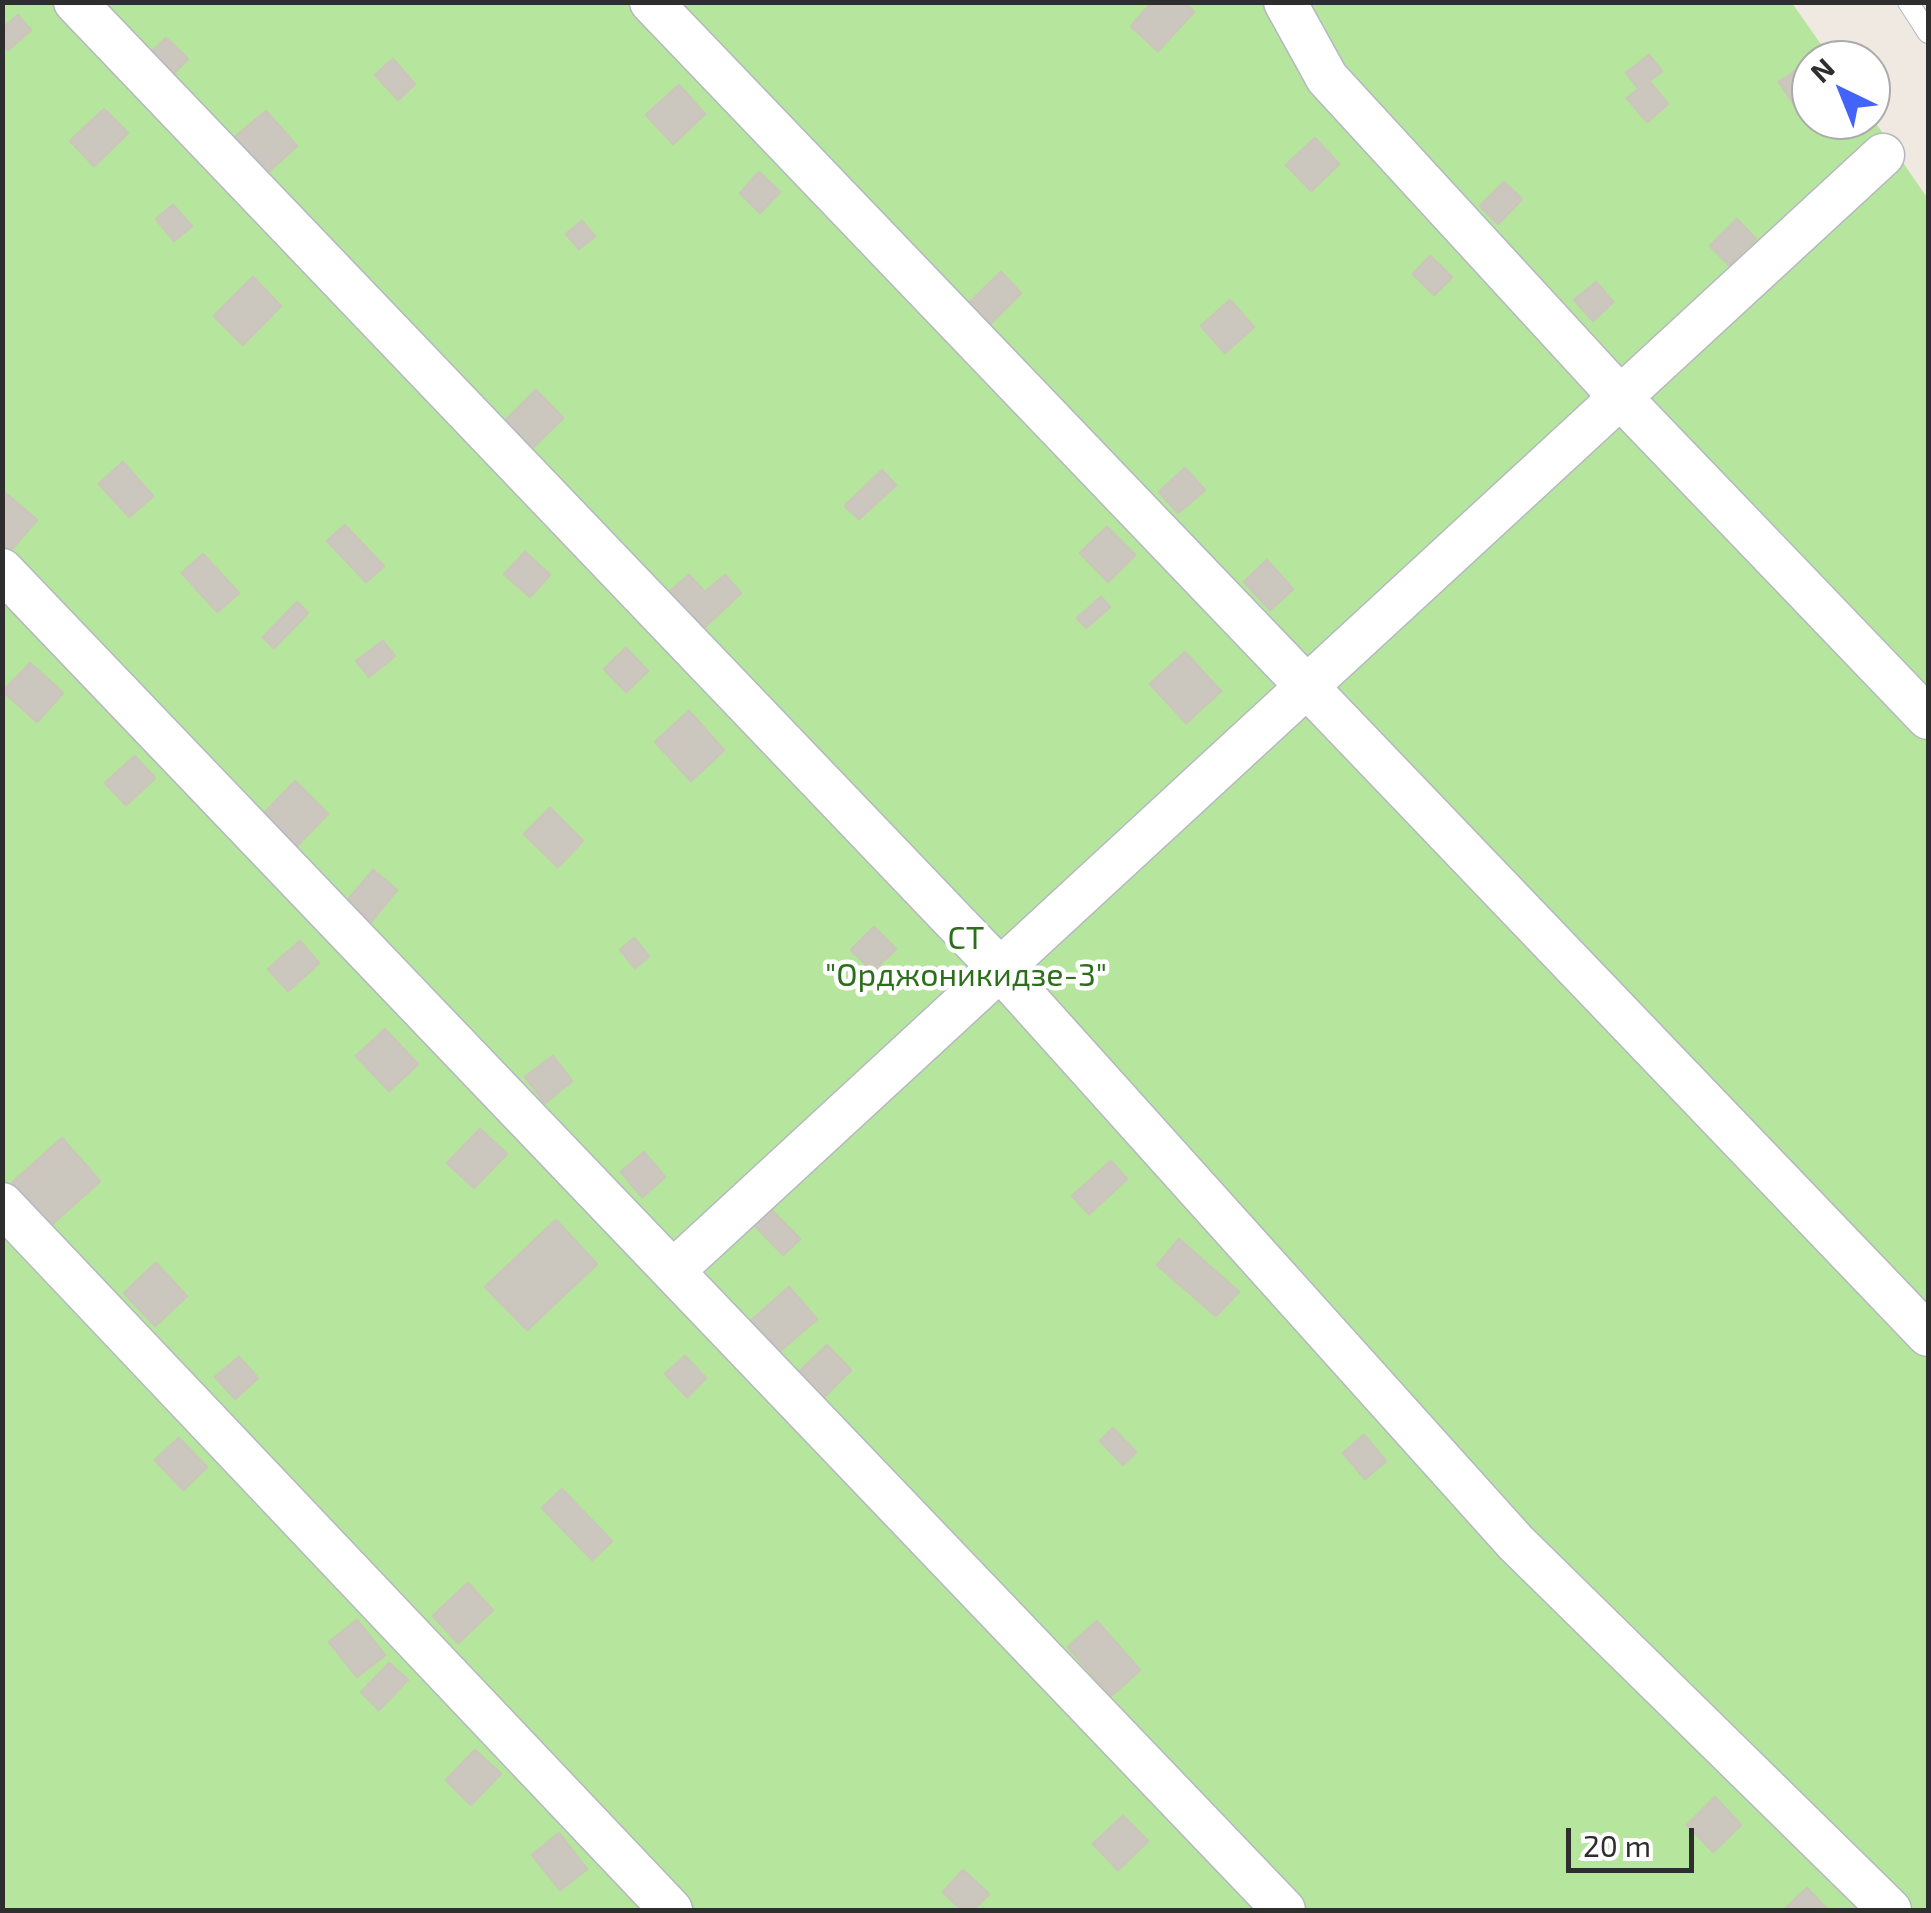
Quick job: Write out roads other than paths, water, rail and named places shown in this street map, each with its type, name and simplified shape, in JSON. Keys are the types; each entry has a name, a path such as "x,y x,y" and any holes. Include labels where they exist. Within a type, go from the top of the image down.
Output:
{"street":[{"path":"74,2 998,968 1516,1543 1890,1910"},
{"path":"650,2 1928,1335"},
{"path":"1284,2 1326,78 1621,398 1928,718"},
{"path":"673,1271 1882,156"},
{"path":"2,570 1284,1910"},
{"path":"2,1204 671,1910"}],"lane":[{"path":"1908,2 1928,33"}],"park label":[{"name":"СТ \"Орджоникидзе-3\"","path":"966,956"}]}
